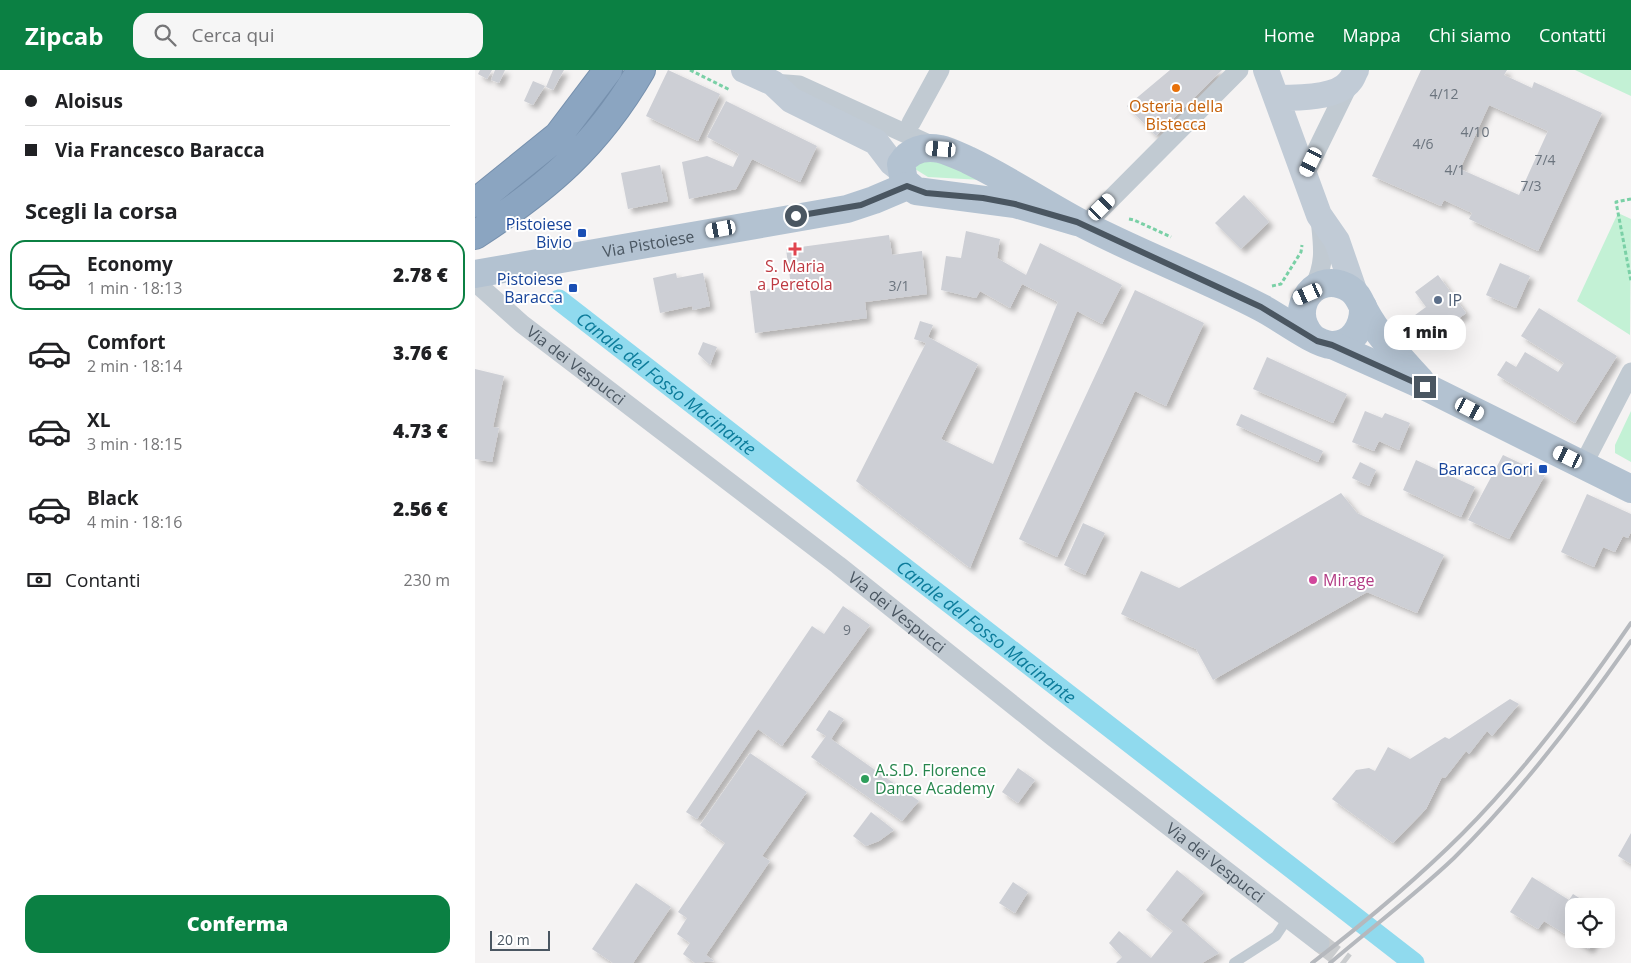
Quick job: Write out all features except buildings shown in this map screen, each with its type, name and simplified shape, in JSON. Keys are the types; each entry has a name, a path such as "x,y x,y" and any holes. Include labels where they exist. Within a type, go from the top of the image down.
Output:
{"highway":[{"path":"475,203 559,136 608,70"},
{"path":"475,235 517,208 565,169 586,147 618,107 641,70"}],"main road":[{"path":"1081,223 986,169 941,149 929,148 911,152 903,160 904,178 926,193 983,198 1015,204 1081,223 1283,304 1311,292 1320,285 1335,283 1359,300 1379,335 1425,387"},
{"name":"Via Pistoiese","path":"475,274 847,209 875,200 904,178"},
{"path":"1311,292 1301,308 1301,316 1303,324 1322,341 1348,341 1359,330 1363,315 1359,300"},
{"path":"1264,297 1322,341 1425,387 1631,488"}],"street":[{"path":"475,208 486,204 544,161 577,124 613,70"},
{"path":"744,70 773,84 791,100 876,142 904,178"},
{"path":"911,123 939,70"},
{"path":"1081,223 1239,70"},
{"path":"1266,70 1319,215 1323,261 1322,273 1311,292"},
{"path":"1277,98 1314,96 1339,89 1353,76"},
{"path":"1305,174 1353,76"},
{"path":"773,84 799,85 877,119 922,143 941,149"},
{"path":"1319,215 1337,241 1359,300"},
{"name":"Via dei Vespucci","path":"475,282 522,324 839,565 1053,737 1321,943"},
{"path":"1583,465 1631,372"}],"lane":[{"path":"1234,963 1276,936 1288,918"}],"path":[{"path":"1631,199 1616,202 1631,281"},
{"path":"1264,297 1281,284 1301,252 1302,244"}],"green space":[{"path":"1575,70 1631,70 1631,96"},
{"path":"922,155 982,180 928,177 915,169"},
{"path":"1618,213 1631,219 1630,335 1577,301"},
{"path":"1631,411 1631,462 1615,453 1615,445"}],"waterway":[{"name":"Canale del Fosso Macinante","path":"559,300 1414,963"}],"tunnel":[{"path":"1320,943 1346,963"}],"railway":[{"path":"1312,963 1408,884 1485,810 1530,759 1631,623"},
{"path":"1330,963 1424,885 1478,833 1547,754 1631,641"}],"place":[{"name":"Osteria della Bistecca","path":"1176,88"},
{"name":"Pistoiese Bivio","path":"582,233"},
{"name":"S. Maria a Peretola","path":"795,249"},
{"name":"Pistoiese Baracca","path":"573,288"},
{"name":"IP","path":"1438,300"},
{"name":"Baracca Gori","path":"1543,469"},
{"name":"Mirage","path":"1313,580"},
{"name":"A.S.D. Florence Dance Academy","path":"865,779"}],"route":[{"path":"796,216 847,209 875,200 907,186 916,191 926,193 983,198 1015,204 1077,222 1261,307 1317,341 1332,345 1425,387"}]}
